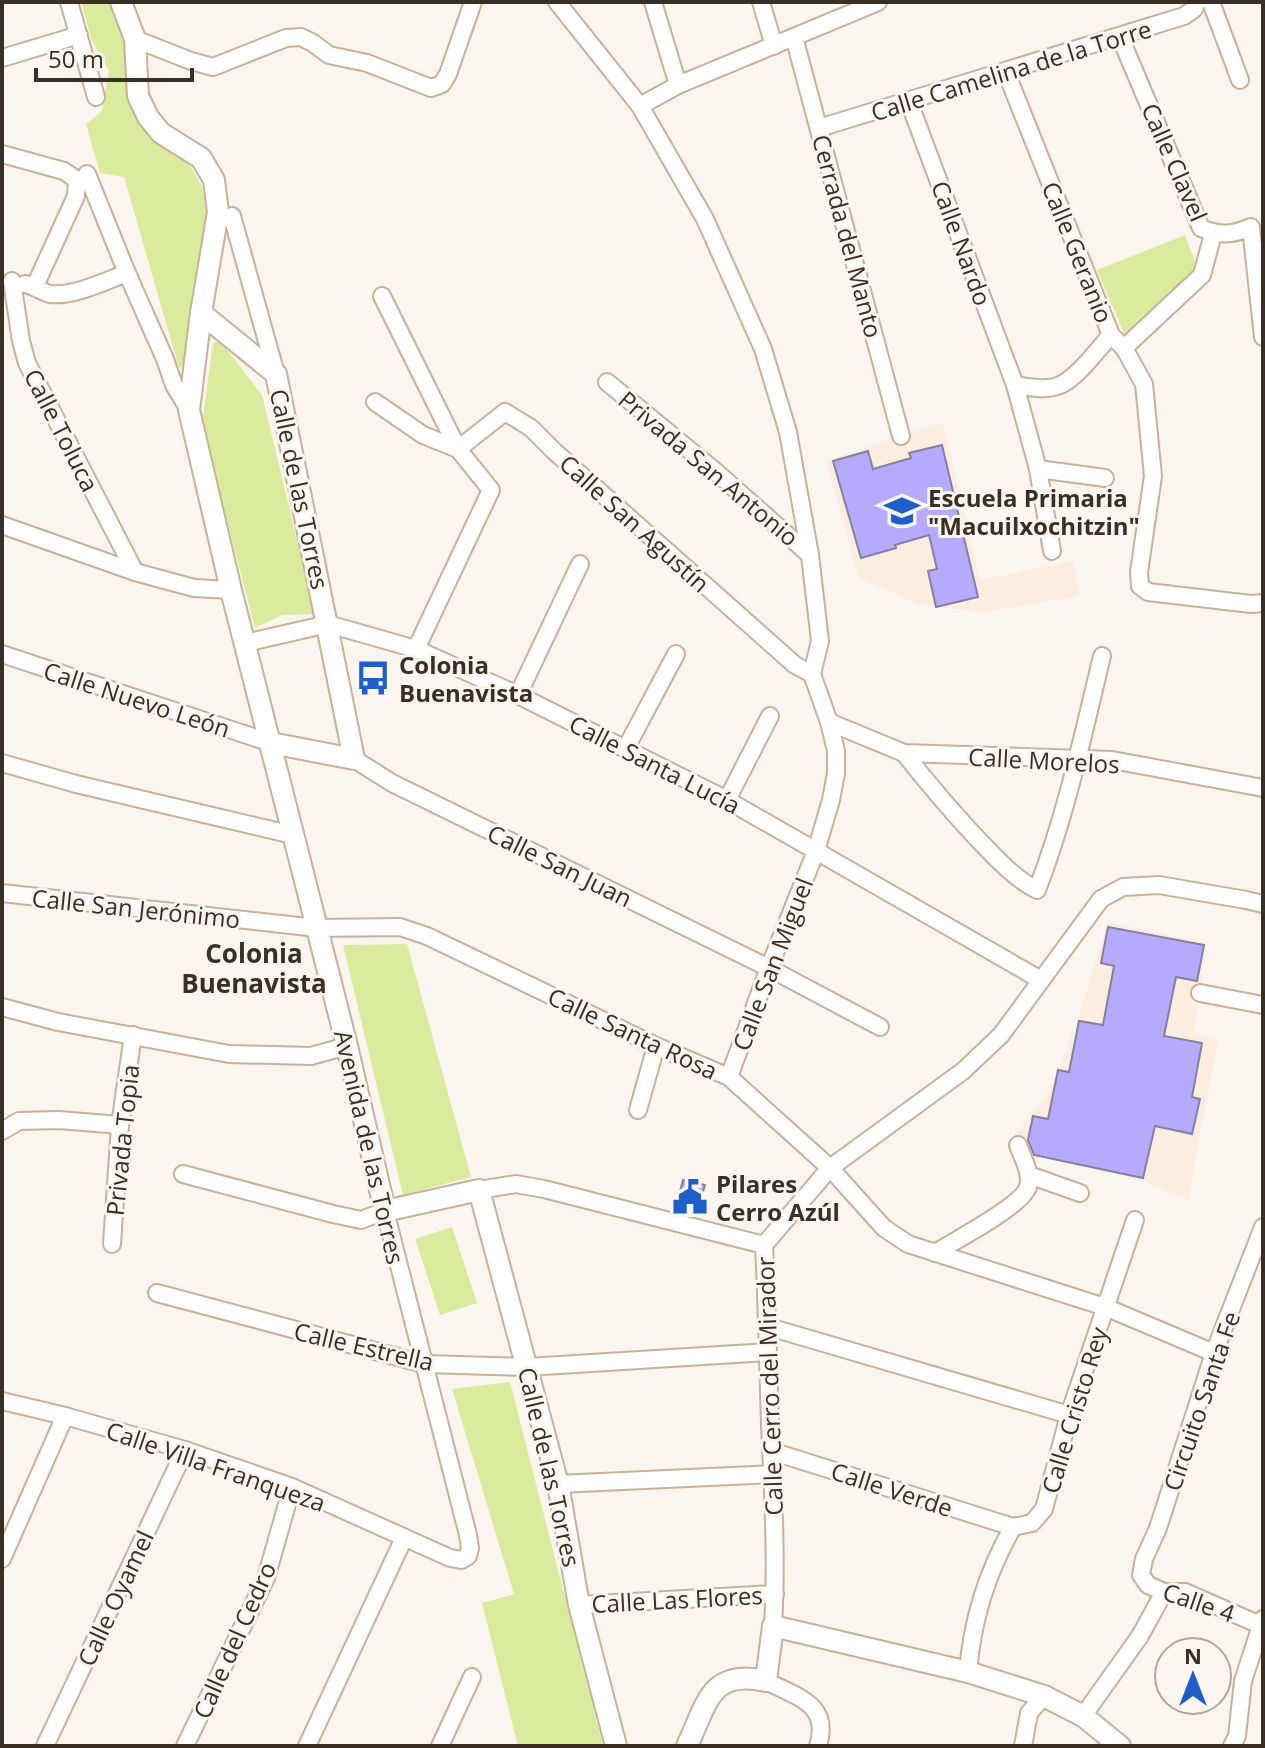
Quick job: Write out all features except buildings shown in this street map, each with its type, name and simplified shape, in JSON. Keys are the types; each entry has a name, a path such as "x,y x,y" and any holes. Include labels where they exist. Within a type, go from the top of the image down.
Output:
{"street":[{"path":"69,2 96,97"},
{"path":"121,2 135,39 138,96 148,117 161,133 201,158 214,180 218,212 201,313"},
{"path":"135,39 213,67 286,38 301,37 329,55 367,63 431,88 442,84 448,74 473,2"},
{"path":"557,2 640,106 705,219 763,349 788,432 810,555 820,641 812,674"},
{"path":"653,2 678,85"},
{"path":"761,2 774,46"},
{"path":"640,106 678,85 878,2"},
{"name":"Calle Camelina de la Torre","path":"819,128 1184,16 1194,9 1197,2"},
{"path":"1211,2 1240,80"},
{"path":"2,58 79,35"},
{"name":"Cerrada del Manto","path":"794,37 901,436"},
{"name":"Calle Clavel","path":"1120,37 1201,228 1213,234 1235,234 1251,227 1263,337"},
{"name":"Calle Geranio","path":"1006,72 1111,335 1124,348 1144,384 1153,476 1139,572 1140,586 1148,592 1263,603"},
{"name":"Calle Nardo","path":"909,102 1015,385 1038,469 1052,551"},
{"path":"2,154 82,177 35,286"},
{"name":"Avenida de las Torres","path":"82,177 174,385 189,410 385,1211 468,1535 468,1556"},
{"path":"232,216 276,374"},
{"path":"1124,348 1202,275 1213,234"},
{"path":"7,279 35,286 49,294 84,289 127,273"},
{"name":"Calle Toluca","path":"7,279 27,363 135,572"},
{"path":"382,296 458,449 491,490 416,649"},
{"name":"Calle de las Torres","path":"201,313 276,374 354,759"},
{"name":"Avenida de las Torres","path":"189,410 201,313"},
{"path":"1015,385 1034,388 1060,385 1074,375 1111,335"},
{"name":"Privada San Antonio","path":"607,382 810,555"},
{"path":"375,402 423,435 458,449"},
{"name":"Calle San Agustín","path":"458,449 505,412 531,428 795,665 812,674"},
{"path":"1038,469 1105,478"},
{"path":"2,525 135,572 194,588 231,590"},
{"path":"518,695 580,564"},
{"name":"Calle Santa Lucía","path":"245,643 328,624 416,649 518,695 727,800 1041,980"},
{"name":"Calle Nuevo León","path":"2,654 271,743"},
{"path":"626,748 676,654"},
{"path":"904,753 985,847 1024,883 1037,890 1077,760 1102,656"},
{"name":"Calle San Miguel","path":"729,1077 816,851 831,800 836,751 812,674"},
{"path":"727,800 770,716"},
{"name":"Calle Morelos","path":"829,722 904,753 1112,760 1263,788"},
{"path":"271,743 354,759"},
{"name":"Calle San Juan","path":"354,759 392,783 769,968"},
{"path":"2,763 76,784 293,835"},
{"name":"Calle Cerro del Mirador","path":"766,1681 775,1594 767,1352 769,1327 764,1245 830,1168 963,1071 1001,1035 1101,899 1123,887 1159,885 1263,904"},
{"name":"Calle San Jerónimo","path":"2,893 317,928"},
{"name":"Calle Santa Rosa","path":"317,928 400,927 427,936 656,1046 729,1077 830,1168 884,1228 908,1244 1105,1307 1214,1353"},
{"path":"769,968 880,1027"},
{"path":"1200,993 1263,1005"},
{"path":"2,1007 58,1022 229,1054 311,1056 347,1046"},
{"name":"Privada Topia","path":"112,1244 120,1125 133,1035"},
{"path":"638,1110 656,1046"},
{"path":"2,1131 19,1121 59,1120 120,1125"},
{"path":"935,1253 1024,1196 1029,1186 1029,1175 1018,1145"},
{"path":"183,1174 361,1220 385,1211 516,1184 764,1245"},
{"path":"1029,1175 1080,1193"},
{"name":"Calle de las Torres","path":"479,1190 558,1484 579,1605 616,1746"},
{"name":"Calle Cristo Rey","path":"968,1672 982,1594 998,1553 1013,1527 1032,1523 1044,1509 1069,1415 1135,1220"},
{"name":"Circuito Santa Fe","path":"1141,1575 1214,1353 1262,1236"},
{"name":"Calle Estrella","path":"157,1293 424,1364 527,1367 767,1352"},
{"path":"769,1327 1069,1415"},
{"name":"Calle Villa Franqueza","path":"2,1401 185,1450 292,1487 450,1558 461,1560 468,1556"},
{"path":"2,1559 65,1416"},
{"name":"Calle Oyamel","path":"45,1746 185,1450"},
{"name":"Calle Verde","path":"771,1451 1013,1527"},
{"path":"558,1484 773,1474"},
{"name":"Calle del Cedro","path":"185,1746 266,1578 292,1487"},
{"path":"307,1746 404,1538"},
{"name":"Calle 4","path":"1141,1575 1148,1585 1164,1592 1185,1592 1262,1622"},
{"path":"1083,1716 1140,1636 1164,1592"},
{"name":"Calle Las Flores","path":"579,1605 775,1594"},
{"path":"1232,1746 1237,1736 1243,1681 1262,1622"},
{"path":"773,1626 968,1672 1044,1696 1083,1716 1120,1746"},
{"path":"440,1746 472,1677"},
{"path":"687,1746 714,1689 730,1679 749,1677 766,1681 812,1704 821,1725 818,1746"},
{"path":"1023,1746 1029,1713 1044,1696"}],"shaded area":[{"name":"Escuela Primaria \"Macuilxochitzin\"","path":"943,422 980,580 1073,561 1080,596 984,612 915,603 859,578 826,461"},
{"path":"1108,922 1207,943 1194,1033 1218,1039 1188,1200 1142,1181 1025,1153 1016,1134 1048,1093 1078,1019"}],"green space":[{"path":"81,2 114,2 131,45 144,122 189,164 201,184 207,206 188,363 179,368 124,177 100,173 86,124 102,111 109,71 92,41"},
{"path":"1185,235 1200,274 1126,338 1097,270"},
{"path":"220,341 262,395 315,614 282,615 255,628 202,424 213,343"},
{"path":"407,944 471,1177 403,1195 343,945"},
{"path":"452,1227 477,1303 440,1315 415,1239"},
{"path":"510,1382 603,1746 518,1746 482,1603 514,1594 452,1389"}],"place":[{"name":"Escuela Primaria \"Macuilxochitzin\"","path":"902,511"},
{"name":"Colonia Buenavista","path":"373,678"},
{"name":"Pilares Cerro Azúl","path":"690,1197"}],"district":[{"name":"Colonia Buenavista","path":"254,968"}]}
